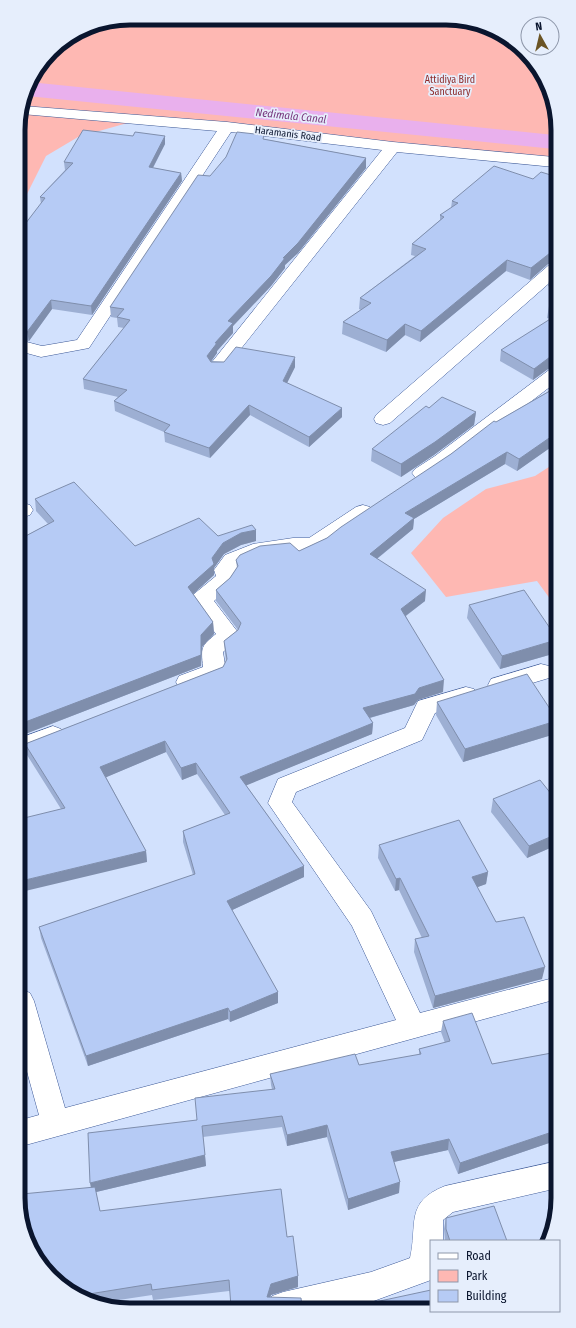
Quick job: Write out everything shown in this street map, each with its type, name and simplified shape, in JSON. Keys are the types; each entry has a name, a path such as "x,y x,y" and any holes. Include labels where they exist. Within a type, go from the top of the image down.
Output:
{"street":[{"name":"Haramanis Road","path":"27,110 227,127 393,147 551,162"},
{"path":"25,347 41,352 83,344 227,127"},
{"path":"218,366 393,147"},
{"path":"383,419 551,272"},
{"path":"404,486 442,460 551,377"},
{"path":"172,688 215,671 212,649 229,635 201,599 210,594 225,581 227,577 224,570 232,560 253,551 292,545 313,545 378,503"},
{"path":"413,1027 362,919 280,803 286,786 414,734 426,707 541,672"},
{"path":"25,746 71,728"},
{"path":"25,1131 551,990"},
{"path":"25,1015 55,1122"},
{"path":"301,1303 371,1287 422,1269 428,1245 429,1214 445,1200 551,1176"}],"green space":[{"name":"Attidiya Bird Sanctuary","path":"130,25 446,25 466,27 492,36 515,51 529,66 543,90 550,116 551,162 138,120 78,137 46,156 25,198 25,123 33,90 47,66 61,51 78,39 96,31 116,26"},
{"path":"551,466 551,600 537,581 446,597 411,553 443,518 486,489 535,476"}],"building":[{"path":"83,130 133,136 135,132 165,136 149,167 181,173 91,306 51,300 27,332 25,332 25,224 45,198 40,197 73,163 64,162"},
{"path":"237,132 264,135 263,139 366,158 298,243 283,258 285,258 271,276 228,321 233,323 215,343 217,343 207,356 211,362 224,362 236,347 295,357 283,381 342,408 309,437 249,405 209,448 164,432 170,425 114,401 127,390 83,379 130,320 117,317 124,309 110,307 198,175 210,176 226,157"},
{"path":"494,166 533,179 541,172 551,175 551,253 531,268 507,260 421,331 405,324 387,340 343,322 371,303 360,298 426,249 412,244 444,217 440,215 458,203 452,201"},
{"path":"551,319 551,357 534,369 501,350"},
{"path":"551,390 551,437 519,459 507,452 405,513 414,518 370,554 426,590 401,609 444,680 419,688 415,694 363,708 373,723 240,777 304,866 227,901 278,992 230,1012 228,1008 86,1056 39,927 195,874 183,831 230,813 196,763 181,768 165,741 100,767 146,851 25,880 25,818 65,808 25,744 223,667 227,659 224,641 238,630 241,623 216,590 230,578 238,566 236,560 240,555 260,546 290,543 299,551 327,538 341,527 451,454 494,421 496,422"},
{"path":"442,397 476,412 435,442 401,464 372,449 426,406 429,408"},
{"path":"74,482 135,546 199,518 218,536 252,525 256,530 241,533 223,543 212,558 214,564 188,587 213,622 201,635 201,655 25,722 25,536 54,521 35,499"},
{"path":"524,590 551,630 551,641 502,656 469,605"},
{"path":"527,674 551,710 551,723 465,749 437,702"},
{"path":"540,780 551,794 551,837 529,846 493,799"},
{"path":"459,820 488,872 472,877 496,922 524,917 545,967 435,996 415,939 429,936 400,878 396,879 379,845"},
{"path":"472,1013 492,1064 551,1053 551,1132 460,1163 449,1139 391,1152 400,1182 348,1199 327,1125 287,1135 282,1116 202,1126 205,1155 90,1183 88,1133 197,1120 195,1098 275,1089 270,1074 355,1054 359,1065 421,1054 419,1049 450,1041 443,1021"},
{"path":"95,1187 100,1211 281,1189 287,1237 293,1236 298,1276 271,1284 267,1297 301,1298 302,1303 231,1303 229,1280 152,1290 151,1284 88,1294 66,1281 47,1262 39,1250 29,1225 26,1212 25,1194"},
{"path":"494,1206 507,1240 450,1240 446,1229 446,1218"},
{"path":"430,1290 430,1303 371,1303"}],"waterway":[{"name":"Nedimala Canal","path":"33,90 551,142"}]}
